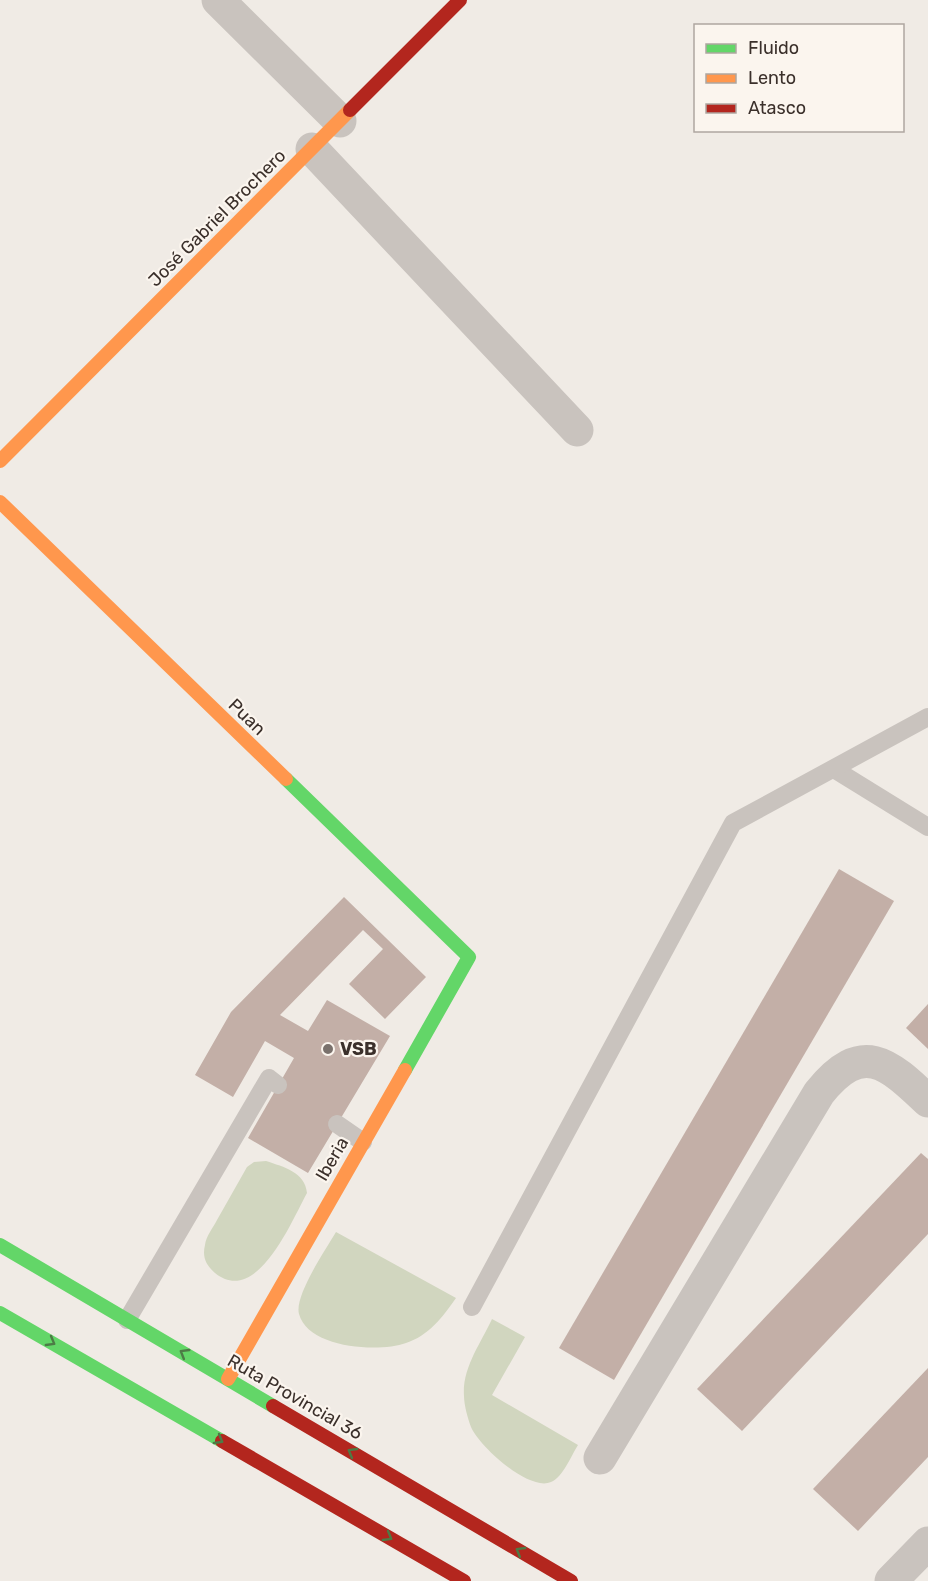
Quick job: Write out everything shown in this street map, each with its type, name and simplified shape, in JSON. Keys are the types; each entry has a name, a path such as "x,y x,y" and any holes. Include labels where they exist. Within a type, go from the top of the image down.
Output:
{"street":[{"path":"218,0 340,121"},
{"name":"José Gabriel Brochero","path":"0,461 460,0"},
{"path":"312,149 577,430"},
{"name":"Puan","path":"0,502 468,957"},
{"name":"Iberia","path":"228,1379 468,957"},
{"path":"600,1458 819,1093 829,1081 847,1067 870,1062 892,1069 928,1101"},
{"name":"Ruta Provincial 36","path":"0,1245 571,1581"},
{"path":"0,1313 464,1581"},
{"path":"891,1581 928,1543"}],"lane":[{"path":"472,1307 733,823 928,717"},
{"path":"834,769 928,827"},
{"path":"127,1320 269,1078 278,1085"},
{"path":"337,1124 363,1142"}],"green space":[{"path":"266,1161 293,1171 302,1180 307,1193 282,1239 259,1270 245,1279 230,1280 215,1273 207,1264 204,1257 206,1242 247,1167 254,1162"},
{"path":"336,1232 456,1298 428,1331 406,1343 394,1346 362,1347 329,1341 316,1334 305,1325 299,1314 299,1306 301,1296 312,1273"},
{"path":"492,1319 525,1337 492,1395 578,1445 563,1471 551,1482 542,1483 518,1474 484,1445 471,1427 466,1412 464,1386 473,1356"}],"building":[{"path":"839,869 894,901 614,1380 559,1348"},
{"path":"344,897 426,977 385,1019 349,984 383,949 363,930 280,1015 308,1031 327,1000 390,1036 308,1173 248,1138 294,1058 265,1041 233,1097 195,1075 231,1012"},
{"path":"928,1004 928,1049 906,1028"},
{"path":"921,1153 928,1159 928,1234 742,1431 697,1389"},
{"path":"928,1368 928,1457 858,1531 813,1489"}],"traffic: fast":[{"path":"286,779 469,957 405,1070"},
{"path":"0,1245 273,1406"},
{"path":"0,1313 222,1441"}],"traffic: slow":[{"path":"0,461 350,110"},
{"path":"0,502 286,779"},
{"path":"228,1379 405,1070"}],"traffic: jam":[{"path":"350,110 460,0"},
{"path":"273,1406 571,1581"},
{"path":"222,1441 464,1581"}],"place":[{"name":"VSB","path":"328,1049"}]}
